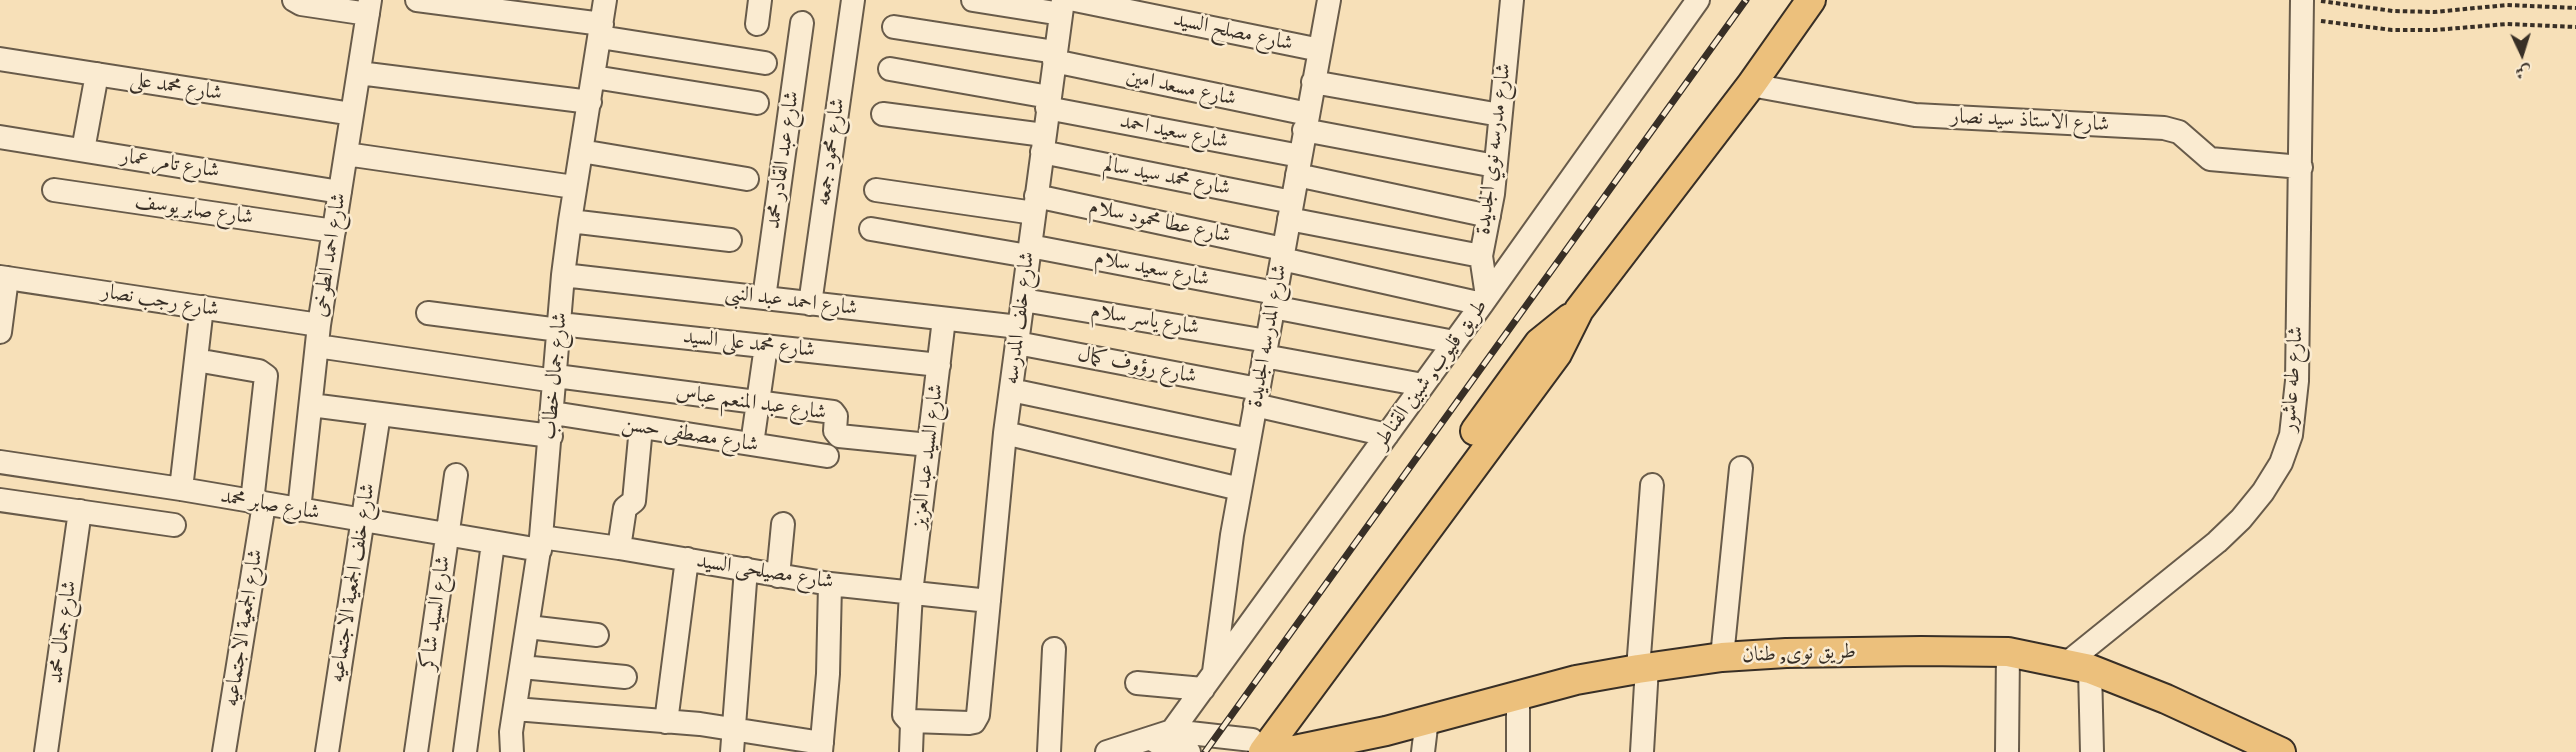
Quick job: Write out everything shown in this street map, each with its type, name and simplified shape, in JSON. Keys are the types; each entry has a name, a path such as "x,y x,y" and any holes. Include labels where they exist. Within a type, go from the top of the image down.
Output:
{"main road":[{"path":"1270,747 1539,343 1579,310 1751,85 1811,0"},
{"name":"طريق نوى, طنان","path":"1270,747 1386,731 1576,680 1722,657 1786,653 2007,652 2078,666 2166,699 2267,749"}],"street":[{"path":"294,0 301,4 369,7"},
{"path":"417,0 601,30 765,63"},
{"name":"شارع جمال خطاب","path":"512,752 511,732 540,543 553,413 563,275 574,187 590,102 605,0"},
{"path":"757,24 760,0"},
{"name":"شارع محمود جمعه","path":"810,304 853,0"},
{"name":"شارع مصلح السيد","path":"973,0 1066,5 1320,50"},
{"name":"شارع مدرسه نوي الجديدة","path":"1484,300 1481,256 1496,166 1512,0"},
{"name":"طريق قليوب, شبين القناطر","path":"1163,739 1208,681 1387,435 1698,0"},
{"name":"شارع المدرسه الجديدة","path":"1208,681 1256,397 1320,50 1325,1"},
{"name":"شارع خلف المدرسه","path":"912,721 969,723 974,722 978,715 1005,433 1048,103 1066,5"},
{"name":"شارع طه عاشور","path":"2078,666 2241,519 2263,492 2281,463 2291,435 2296,408 2305,6"},
{"name":"شارع احمد الطوخى","path":"299,510 318,336 369,7"},
{"name":"شارع عبد القادر محمد","path":"764,298 802,23"},
{"name":"شارع مسعد امين","path":"894,27 1055,57 1306,122 1496,166"},
{"name":"شارع محمد على","path":"0,59 352,114"},
{"name":"شارع سعيد احمد","path":"891,69 1048,103 1299,165 1489,216"},
{"path":"359,73 590,102"},
{"path":"83,150 97,74"},
{"path":"594,77 757,103"},
{"path":"1313,82 1500,115"},
{"name":"شارع الاستاذ سيد نصار","path":"1751,85 1915,115 2164,128 2179,132 2210,159 2301,167"},
{"name":"شارع محمد سيد سالم","path":"883,114 1043,144 1291,210 1481,256"},
{"name":"شارع تامر عمار","path":"0,136 340,192"},
{"path":"581,151 747,179"},
{"path":"346,154 574,187"},
{"name":"شارع صابر يوسف","path":"54,190 334,231"},
{"name":"شارع عطا محمود سلام","path":"876,190 1035,204 1282,254 1484,300"},
{"path":"570,221 730,240"},
{"name":"شارع سعيد سلام","path":"871,229 1029,251 1274,300 1454,342"},
{"name":"شارع احمد عبد النبى","path":"563,275 944,319 1018,335"},
{"path":"0,333 4,277"},
{"name":"شارع رجب نصار","path":"4,277 202,307 318,336 556,378"},
{"name":"شارع ياسر سلام","path":"1023,300 1265,348 1423,385"},
{"path":"181,489 202,307"},
{"name":"شارع محمد على السيد","path":"428,313 939,364"},
{"name":"شارع السيد عبد العزيز","path":"912,721 904,715 910,593 944,319"},
{"name":"شارع رؤوف كمال","path":"1018,335 1256,397 1387,435"},
{"path":"752,444 766,346"},
{"name":"شارع الجمعية الاجتماعيه","path":"196,360 259,370 266,376 258,503 224,752"},
{"name":"شارع عبد المنعم عباس","path":"556,378 833,412 836,416 835,431 838,436 929,444"},
{"path":"1011,390 1249,440"},
{"path":"310,405 551,436"},
{"name":"شارع مصطفى حسن","path":"553,413 827,456"},
{"name":"شارع خلف الجمعية الاجتماعيه","path":"327,752 379,414"},
{"path":"619,548 625,508 634,501 641,427"},
{"path":"1005,433 1240,489"},
{"name":"شارع صابر محمد","path":"0,462 181,489 493,543 540,543"},
{"path":"1722,657 1741,468"},
{"name":"شارع السيد شاكر","path":"416,752 456,475"},
{"path":"1642,752 1642,668 1652,485"},
{"path":"0,500 174,525"},
{"name":"شارع جمال محمد","path":"46,752 80,511"},
{"path":"778,576 783,524"},
{"path":"465,752 493,543"},
{"name":"شارع مصيلحى السيد","path":"540,543 619,548 830,584 989,601"},
{"path":"666,722 687,560"},
{"path":"732,752 746,569"},
{"path":"515,709 733,729 821,748 828,674 830,584"},
{"path":"528,627 597,635"},
{"path":"1049,752 1054,649"},
{"path":"2007,652 2007,752"},
{"path":"2078,666 2092,752"},
{"path":"522,667 625,677"},
{"path":"1137,683 1208,681"},
{"path":"1518,696 1518,752"},
{"path":"1424,752 1427,719"},
{"path":"911,752 912,721"},
{"path":"1107,752 1163,739 1270,747"},
{"path":"1163,739 1189,752"}],"path":[{"path":"2305,6 2434,12 2507,5 2576,8"},
{"path":"2305,6 2392,30 2435,30 2507,24 2576,27"}],"railway":[{"path":"1205,752 1746,0"}]}
